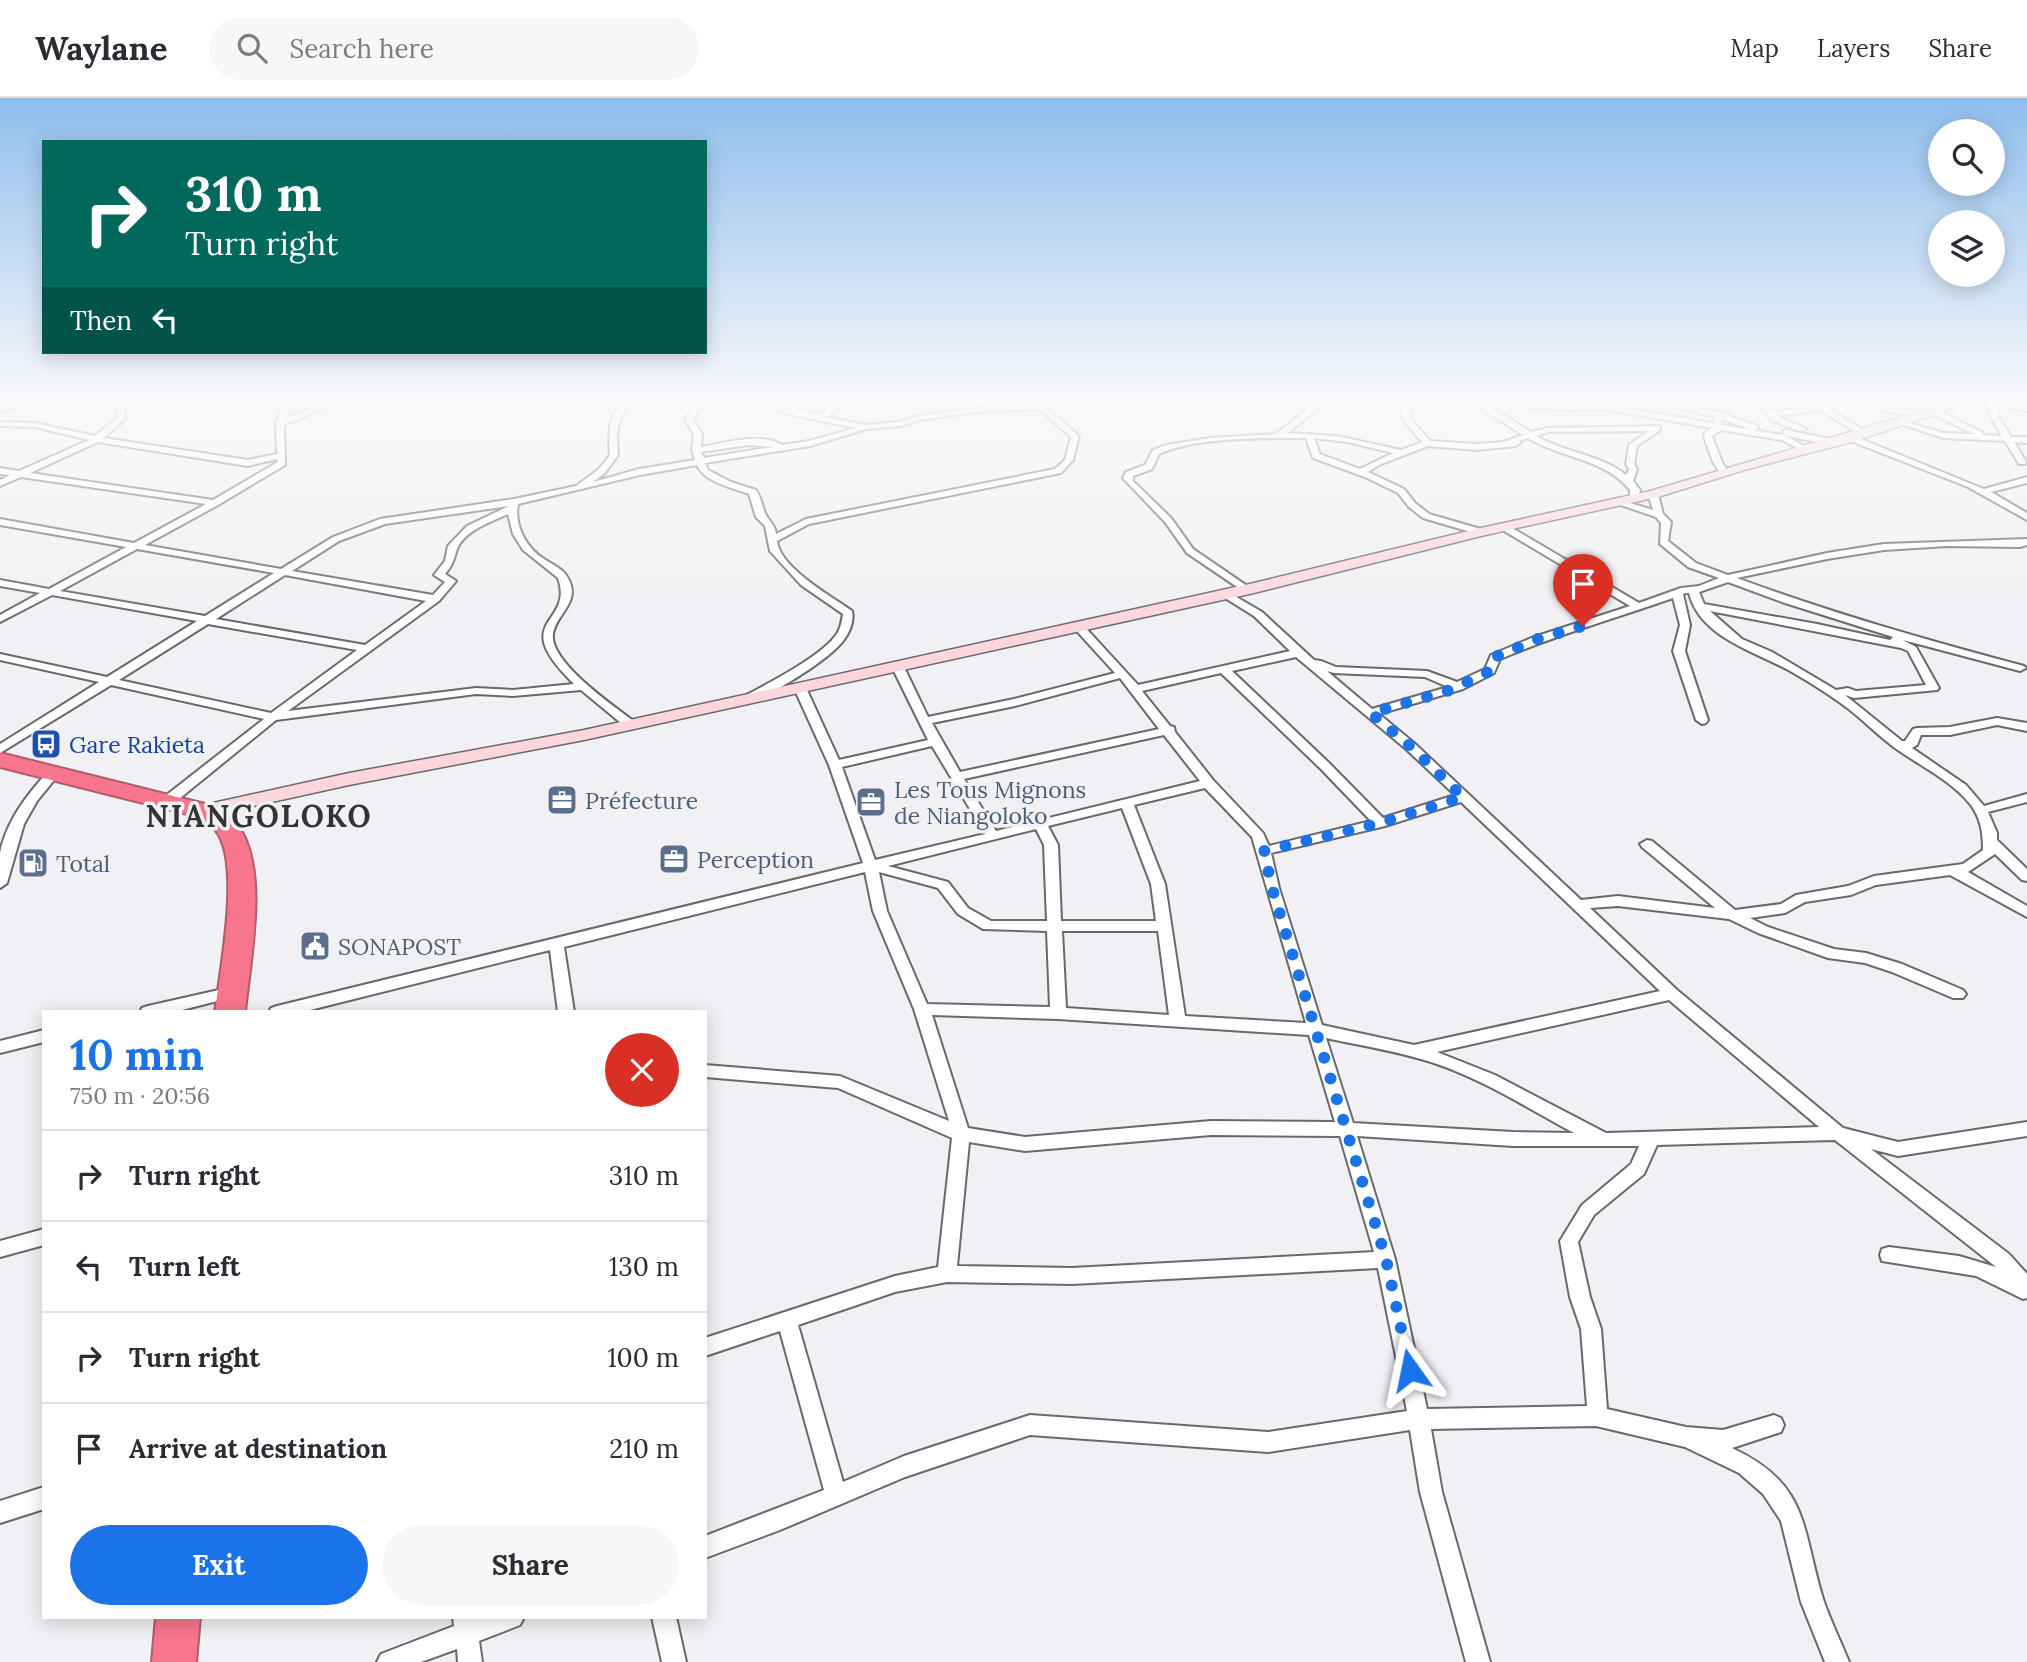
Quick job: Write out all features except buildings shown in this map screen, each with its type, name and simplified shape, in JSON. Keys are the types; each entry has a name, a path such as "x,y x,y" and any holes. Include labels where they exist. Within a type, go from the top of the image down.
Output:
{"highway":[{"path":"0,760 53,775 169,800 204,811 229,830 236,844 241,872 231,1002"},
{"path":"174,1662 178,1619"}],"main road":[{"path":"204,811 349,779 631,725 1246,590 1482,532 1626,501 1718,474"}],"street":[{"path":"0,483 20,474 215,503"},
{"path":"0,619 264,474"},
{"path":"579,488 598,474"},
{"path":"0,749 336,539 383,521 513,506 632,474"},
{"path":"708,474 752,492 758,502 761,517 771,525 773,549 790,570 848,613 844,632 818,656 746,700"},
{"path":"773,539 806,522 1043,474"},
{"path":"1130,474 1127,478 1168,520 1189,551 1246,590"},
{"path":"1362,474 1401,491 1412,505 1426,516 1482,532"},
{"path":"1618,474 1629,480 1635,490 1626,501 1659,515 1666,522 1662,539 1667,547 1692,565 1872,627 2020,668"},
{"path":"1629,480 1631,474"},
{"path":"1942,474 1971,485 2027,517"},
{"path":"1982,492 2024,485"},
{"path":"1653,494 1659,515"},
{"path":"169,800 272,717 435,599 451,581 439,575 450,561 453,546 470,528 513,506"},
{"path":"513,506 523,543 533,557 560,574 564,581 564,609 549,629 547,638 551,648 581,687 631,725"},
{"path":"0,522 435,599"},
{"path":"1504,527 1639,607"},
{"path":"1371,713 1459,687 1490,671 1495,657 1508,651 1677,593 1694,591 1725,578 1902,545 1961,541 2020,544 2027,542"},
{"path":"0,583 368,649"},
{"path":"1694,591 1695,600 1700,607 1735,640 1766,653 1833,693 1900,745 1956,782 1982,810 1992,843 2027,877"},
{"path":"1677,593 1685,625 1679,651 1702,720"},
{"path":"1226,594 1258,614 1300,655 1410,746 1672,994 1838,1133 2002,1260 2027,1287"},
{"path":"1700,607 1816,627 1912,649 1947,647"},
{"path":"1078,626 1124,674 1170,730 1208,783 1258,836 1264,851 1272,888 1386,1259 1431,1492 1478,1662"},
{"path":"1833,693 1848,691 1854,695 1933,688 1912,649 1872,627"},
{"path":"1136,689 1300,655 1334,670 1427,674 1459,687"},
{"path":"0,657 272,717 477,691 513,693 581,687"},
{"path":"898,667 935,742 993,836"},
{"path":"1224,670 1325,766 1380,823"},
{"path":"925,721 1015,702 1124,674"},
{"path":"800,688 835,765 870,865 880,911 922,1009 961,1134 947,1275"},
{"path":"1900,745 1912,745 1912,738 1917,732 1949,731 1984,721 1999,720 2027,727"},
{"path":"956,778 1170,730"},
{"path":"835,765 935,742"},
{"path":"0,883 7,829 53,775"},
{"path":"285,1010 1208,783"},
{"path":"1264,851 1380,823 1463,797"},
{"path":"1982,810 2027,798"},
{"path":"1127,804 1157,884 1178,1021"},
{"path":"1041,825 1051,845 1058,1013"},
{"path":"1578,905 1618,901 1732,915 1785,908 1801,898 1851,890 1874,881 1967,867 1990,852 1992,843"},
{"path":"1647,845 1732,915 1778,937 1833,954 1866,958 1898,968 1958,994"},
{"path":"870,865 943,885 963,911 988,926 1163,926"},
{"path":"1953,871 1970,878 2027,912"},
{"path":"556,943 566,1010"},
{"path":"1414,1051 1672,994"},
{"path":"165,1010 231,1002"},
{"path":"922,1009 1058,1013 1317,1030 1414,1051 1453,1064 1604,1140"},
{"path":"0,1046 42,1036"},
{"path":"707,1071 840,1082 961,1134 1025,1144 1211,1128 1345,1129 1513,1139 1604,1140 1838,1133 1898,1149 2027,1129"},
{"path":"1596,1416 1598,1402 1591,1329 1580,1297 1569,1241 1588,1210 1638,1170 1651,1139"},
{"path":"1962,1229 1977,1251 1978,1259 1973,1265"},
{"path":"0,1250 42,1238"},
{"path":"1889,1255 1973,1265 1994,1273 2027,1294"},
{"path":"707,1346 895,1284 947,1275 1098,1275 1386,1259"},
{"path":"787,1321 836,1495"},
{"path":"707,1546 904,1467 1030,1425 1268,1442 1418,1419 1596,1416 1686,1437 1723,1440 1774,1425"},
{"path":"1686,1437 1747,1466 1771,1486 1791,1516 1804,1575 1837,1662"},
{"path":"0,1512 42,1499"},
{"path":"389,1662 466,1625 500,1619"},
{"path":"664,1619 674,1662"},
{"path":"466,1625 470,1662"}],"place":[{"name":"Gare Rakieta","path":"46,744"},
{"name":"Préfecture","path":"562,800"},
{"name":"Les Tous Mignons de Niangoloko","path":"871,802"},
{"name":"Perception","path":"674,859"},
{"name":"Total","path":"33,863"},
{"name":"SONAPOST","path":"315,946"}],"district":[{"name":"NIANGOLOKO","path":"259,816"}],"route":[{"path":"1410,1370 1386,1259 1272,888 1264,851 1380,823 1463,797 1371,713 1468,684 1490,671 1495,657 1538,639 1583,626"}]}
